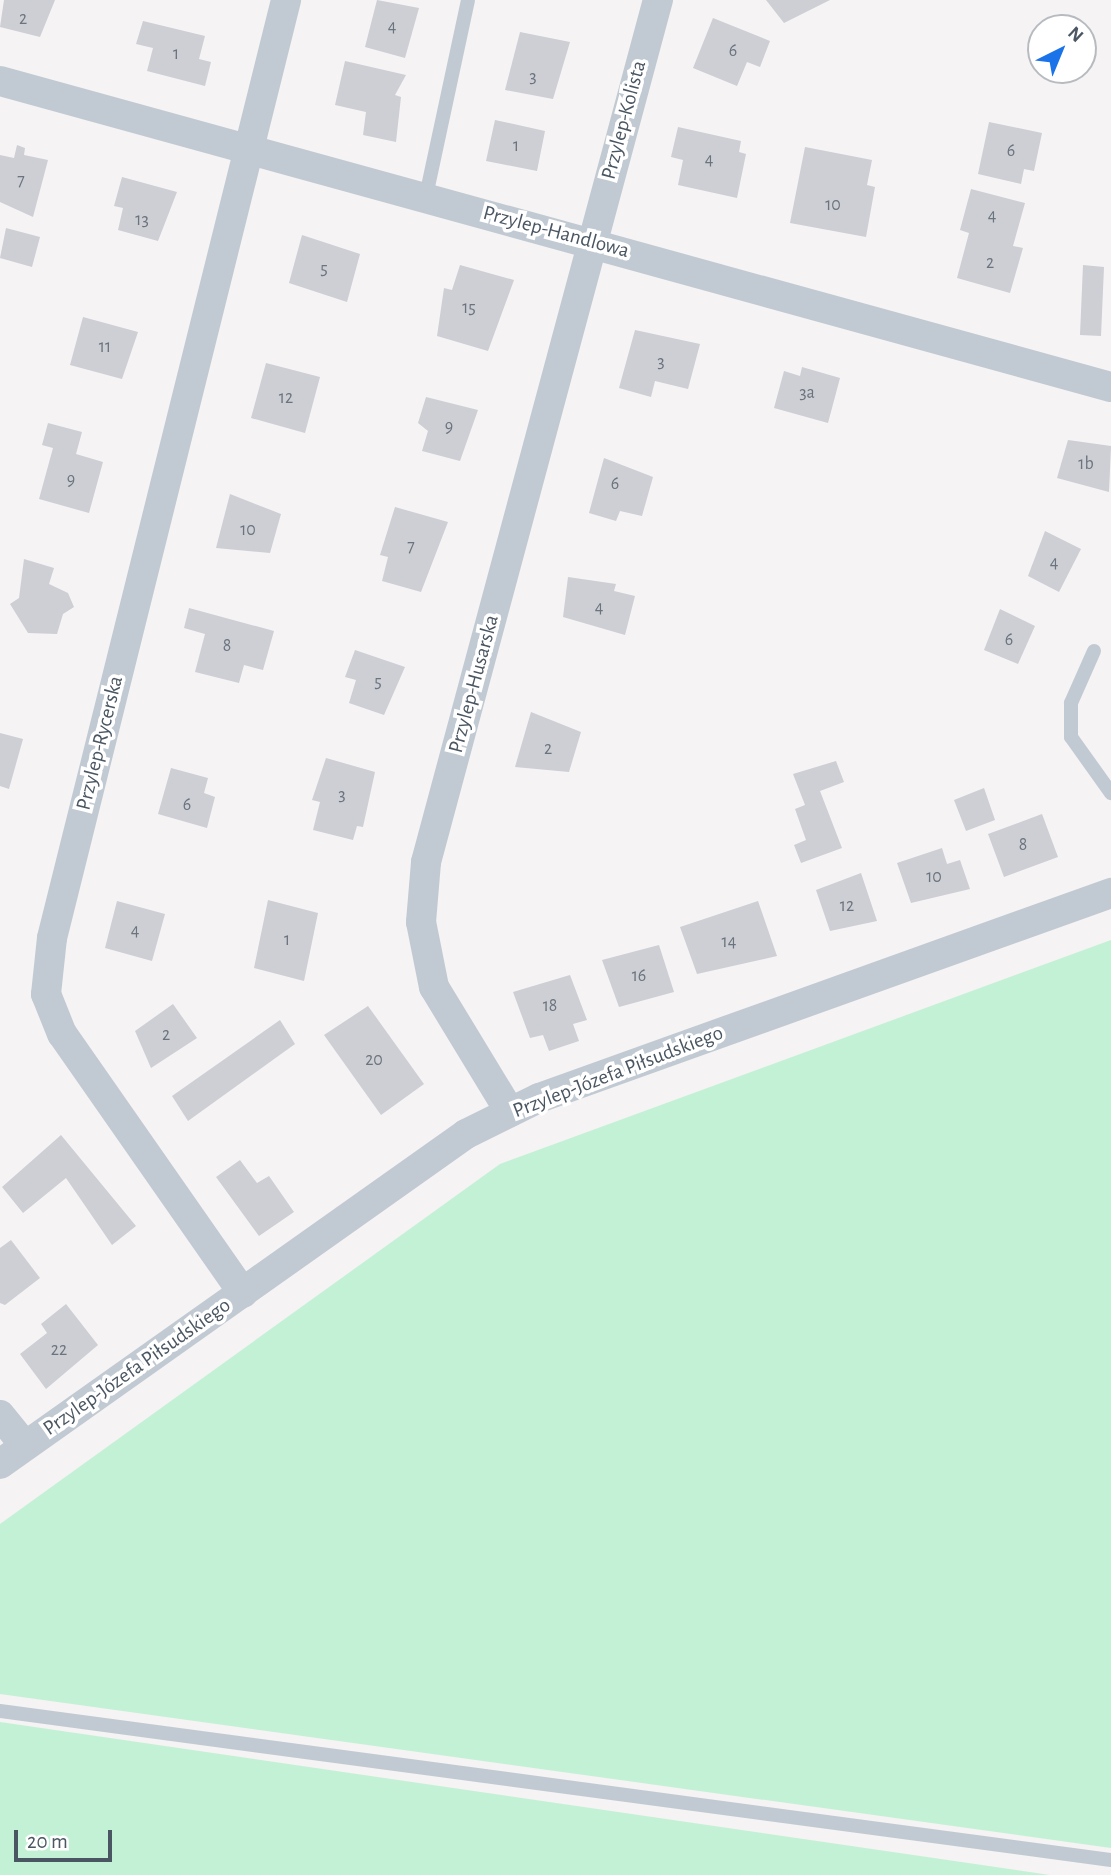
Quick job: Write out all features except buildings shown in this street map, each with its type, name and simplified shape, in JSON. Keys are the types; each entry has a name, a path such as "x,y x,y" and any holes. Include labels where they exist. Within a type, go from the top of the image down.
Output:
{"street":[{"name":"Przylep-Rycerska","path":"243,1293 62,1034 46,994 52,938 286,0"},
{"name":"Przylep-Kolista","path":"592,242 658,0"},
{"name":"Przylep-Handlowa","path":"0,81 249,146 1111,387"},
{"name":"Przylep-Husarska","path":"510,1112 434,987 421,922 426,862 592,242"},
{"name":"Przylep-Józefa Piłsudskiego","path":"0,1464 466,1134 510,1112 1111,893"},
{"path":"0,1415 24,1445"}],"lane":[{"path":"426,197 468,0"},
{"path":"1094,651 1071,703 1071,737 1111,793"},
{"path":"0,1711 1111,1860"}],"green space":[{"path":"1111,940 1111,1848 0,1694 0,1524 500,1164"},
{"path":"0,1722 1050,1875 0,1875"}]}
